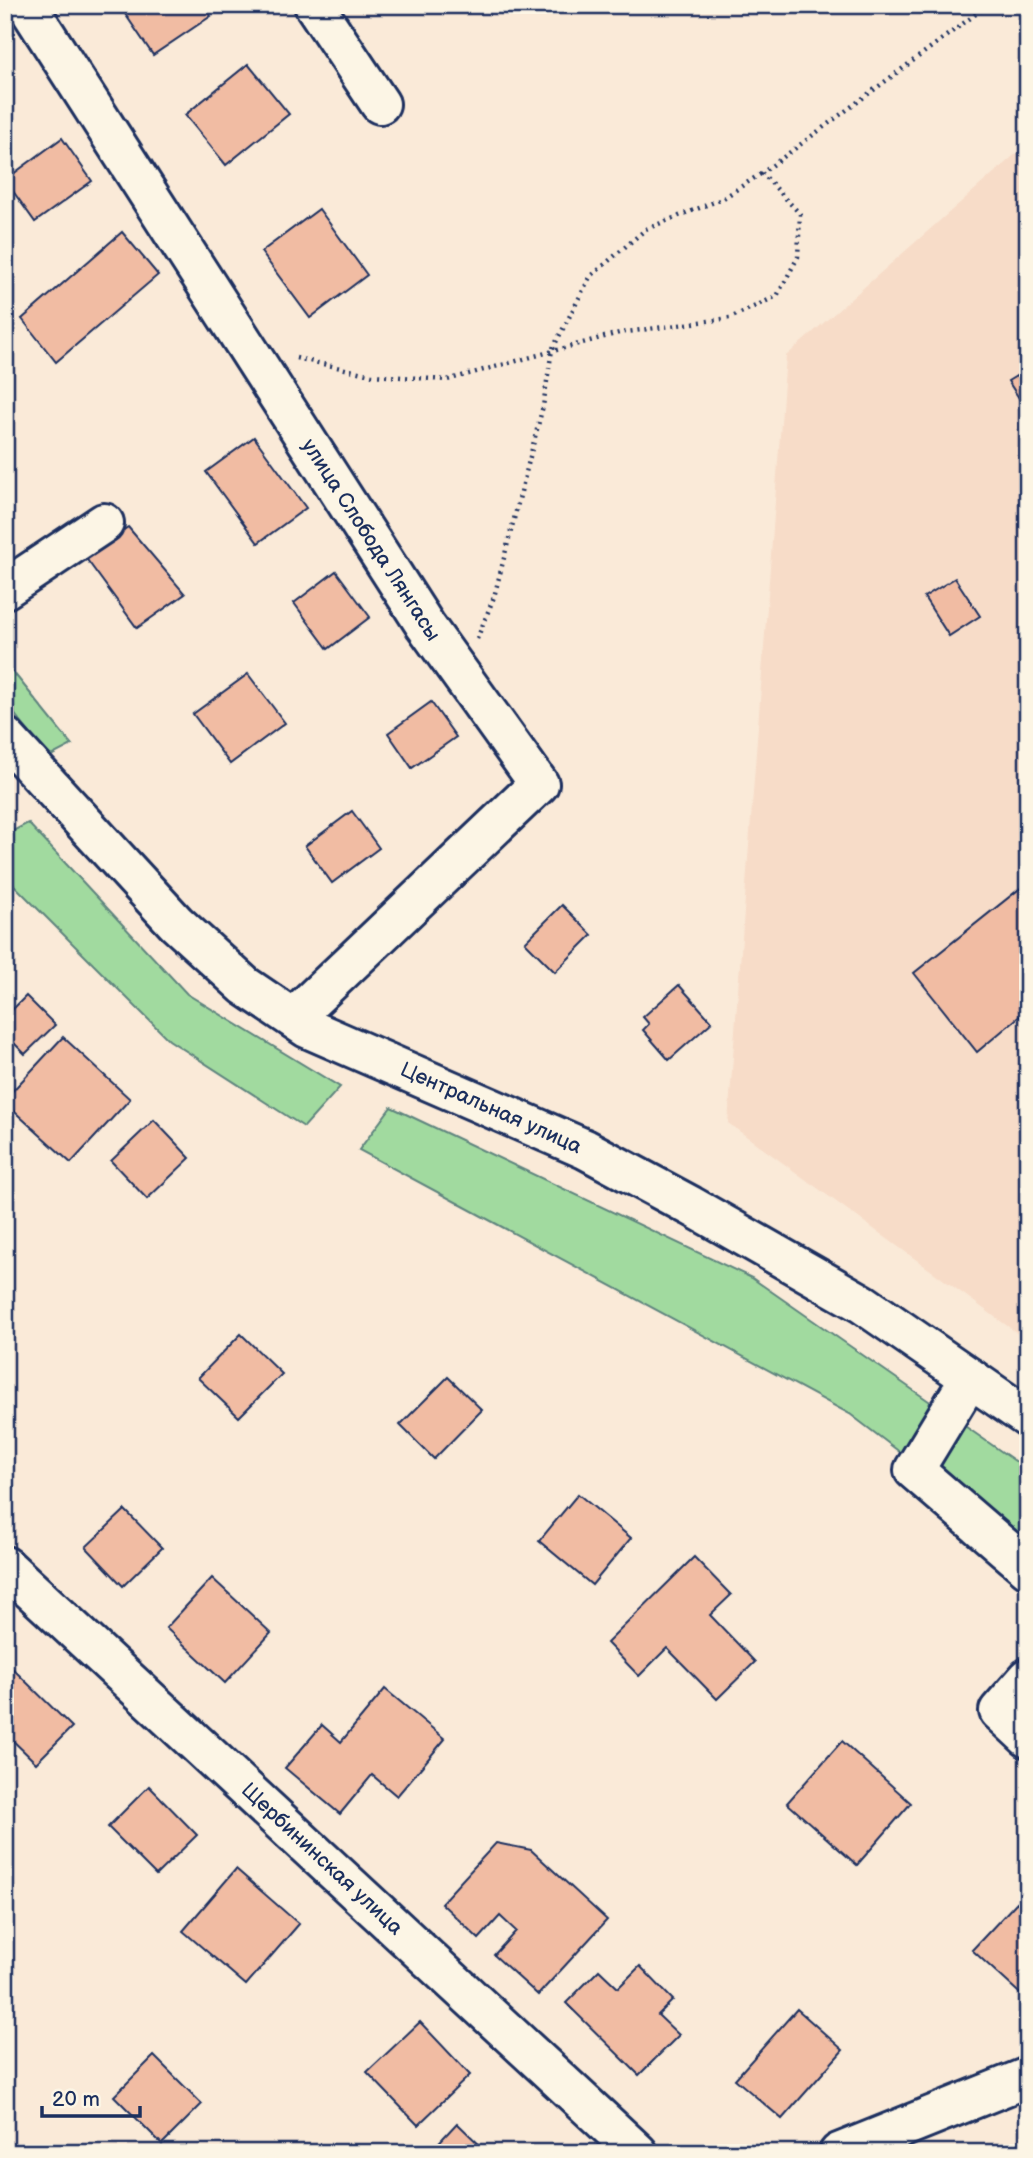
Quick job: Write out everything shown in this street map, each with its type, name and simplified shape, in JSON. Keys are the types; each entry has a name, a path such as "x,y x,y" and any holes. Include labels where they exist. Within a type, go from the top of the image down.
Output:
{"street":[{"name":"улица Слобода Лянгасы","path":"27,5 418,613 539,783 293,1018"},
{"path":"314,5 380,104"},
{"path":"5,589 104,523"},
{"name":"Центральная улица","path":"5,737 176,923 245,986 307,1028 585,1149 863,1304 1028,1418"},
{"path":"970,1378 914,1470 1028,1568"},
{"name":"Щербининская улица","path":"5,1566 638,2153"},
{"path":"1028,1678 999,1711 1028,1738"},
{"path":"839,2153 1028,2077"}],"path":[{"path":"461,675 494,597 543,406 552,350 590,277 646,229 722,199 762,173 988,5"},
{"path":"286,354 372,375 447,380 620,333 730,318 776,296 798,257 800,214 762,173"}],"shaded area":[{"path":"1028,143 1028,1341 728,1123 786,356"}],"green space":[{"path":"5,662 72,745 49,757 5,702"},
{"path":"28,823 187,994 340,1087 304,1127 169,1040 5,876 5,835"},
{"path":"391,1107 752,1278 1028,1470 1028,1550 850,1414 359,1150"}],"building":[{"path":"119,5 203,5 211,16 153,55"},
{"path":"248,64 289,114 226,165 185,115"},
{"path":"62,138 92,181 35,222 5,180"},
{"path":"319,209 367,275 310,318 261,252"},
{"path":"122,232 158,275 56,362 22,319"},
{"path":"1028,369 1028,412 1008,381"},
{"path":"254,437 306,508 258,543 206,472"},
{"path":"128,527 185,594 137,628 85,557"},
{"path":"336,571 370,617 328,649 294,603"},
{"path":"955,578 980,616 949,636 924,597"},
{"path":"248,674 285,723 230,764 193,714"},
{"path":"431,702 456,737 412,768 388,733"},
{"path":"352,811 379,848 332,883 305,846"},
{"path":"1028,882 1028,1009 977,1052 914,973"},
{"path":"562,905 592,935 555,972 525,942"},
{"path":"679,985 712,1022 669,1060 643,1030 649,1024 643,1017"},
{"path":"26,996 55,1025 25,1054 5,1034 5,1017"},
{"path":"63,1037 130,1099 71,1163 5,1103 5,1099"},
{"path":"154,1120 190,1158 147,1199 111,1161"},
{"path":"241,1334 282,1374 239,1417 198,1378"},
{"path":"448,1377 482,1410 434,1459 400,1425"},
{"path":"578,1494 631,1538 592,1585 539,1541"},
{"path":"125,1510 162,1548 123,1586 86,1547"},
{"path":"694,1557 731,1595 710,1615 755,1662 717,1699 667,1648 639,1676 607,1643"},
{"path":"212,1578 271,1633 225,1683 166,1628"},
{"path":"12,1668 72,1727 36,1763 5,1733 5,1675"},
{"path":"385,1689 445,1739 397,1796 372,1775 340,1814 285,1768 322,1725 341,1742"},
{"path":"842,1741 911,1803 857,1865 787,1803"},
{"path":"149,1786 197,1835 156,1875 108,1827"},
{"path":"496,1843 531,1850 607,1920 538,1995 494,1955 516,1931 500,1916 479,1939 441,1903"},
{"path":"236,1869 299,1924 246,1985 183,1931"},
{"path":"1017,1902 1028,1912 1028,2001 972,1950"},
{"path":"640,1966 673,2000 658,2015 679,2035 639,2075 566,2003 599,1970 618,1988"},
{"path":"797,2009 843,2050 782,2119 735,2079"},
{"path":"420,2022 470,2075 418,2125 367,2072"},
{"path":"154,2056 202,2104 162,2144 114,2096"},
{"path":"457,2123 488,2153 429,2153"}]}
